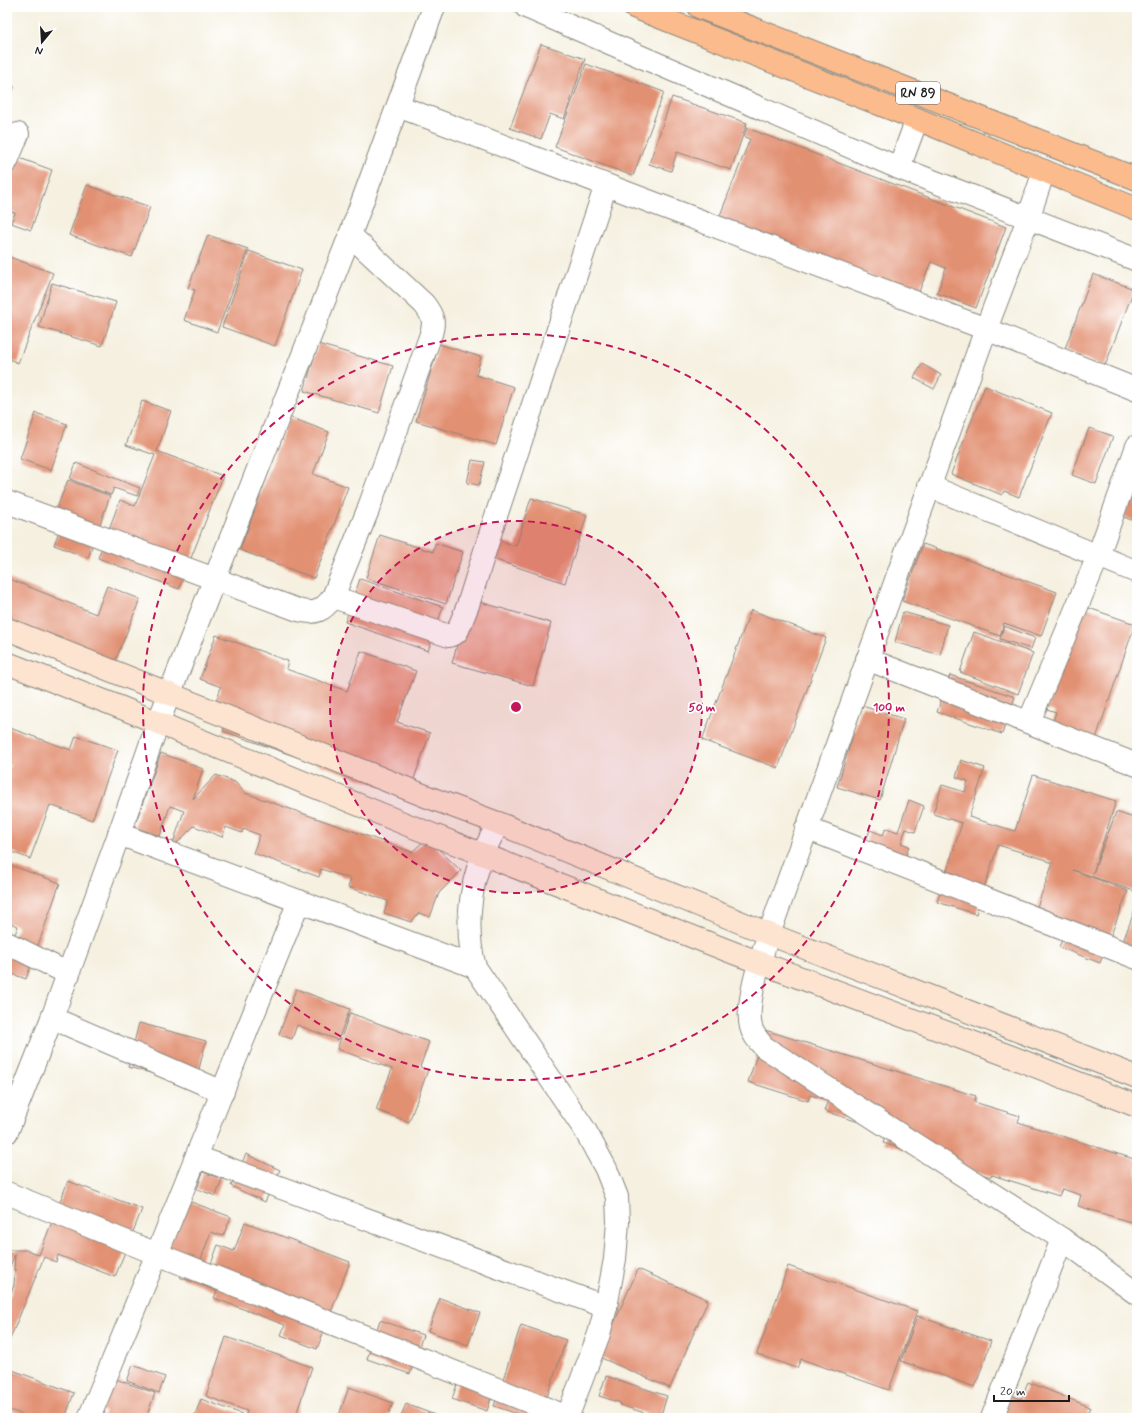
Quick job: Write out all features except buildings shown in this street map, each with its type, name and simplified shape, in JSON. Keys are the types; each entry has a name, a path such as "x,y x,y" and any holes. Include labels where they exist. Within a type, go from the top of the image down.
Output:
{"main road":[{"path":"634,7 917,119 1137,209"},
{"name":"RN 89","path":"699,7 1137,179"}],"street":[{"path":"7,1132 69,974 158,723 350,235 434,7"},
{"path":"526,7 899,168 1137,260"},
{"path":"398,106 986,329 1137,390"},
{"path":"899,168 917,119"},
{"path":"7,161 18,134"},
{"path":"1044,171 1028,219 929,486 759,962 750,1007 750,1026 755,1037 764,1047 1062,1240 1137,1294"},
{"path":"333,597 449,636 456,633 458,630 468,605 493,525 606,185"},
{"path":"7,502 307,612 324,609 333,597 368,510 434,323 431,312 424,304 350,235"},
{"path":"1029,722 1098,556 1137,446"},
{"path":"929,486 1137,572"},
{"path":"7,629 498,824 769,934 1137,1077"},
{"path":"867,659 1137,765"},
{"path":"7,663 408,825 759,962 1012,1057 1137,1106"},
{"path":"7,1193 568,1418 599,1334 606,1307 615,1259 618,1222 617,1197 609,1176 585,1130 475,967 471,952 470,932 472,891 483,854 498,824"},
{"path":"806,828 1137,958"},
{"path":"119,834 475,967"},
{"path":"96,1416 157,1254 299,901"},
{"path":"7,943 69,974"},
{"path":"52,1018 223,1092"},
{"path":"197,1157 606,1307"},
{"path":"992,1418 1062,1240"}]}
